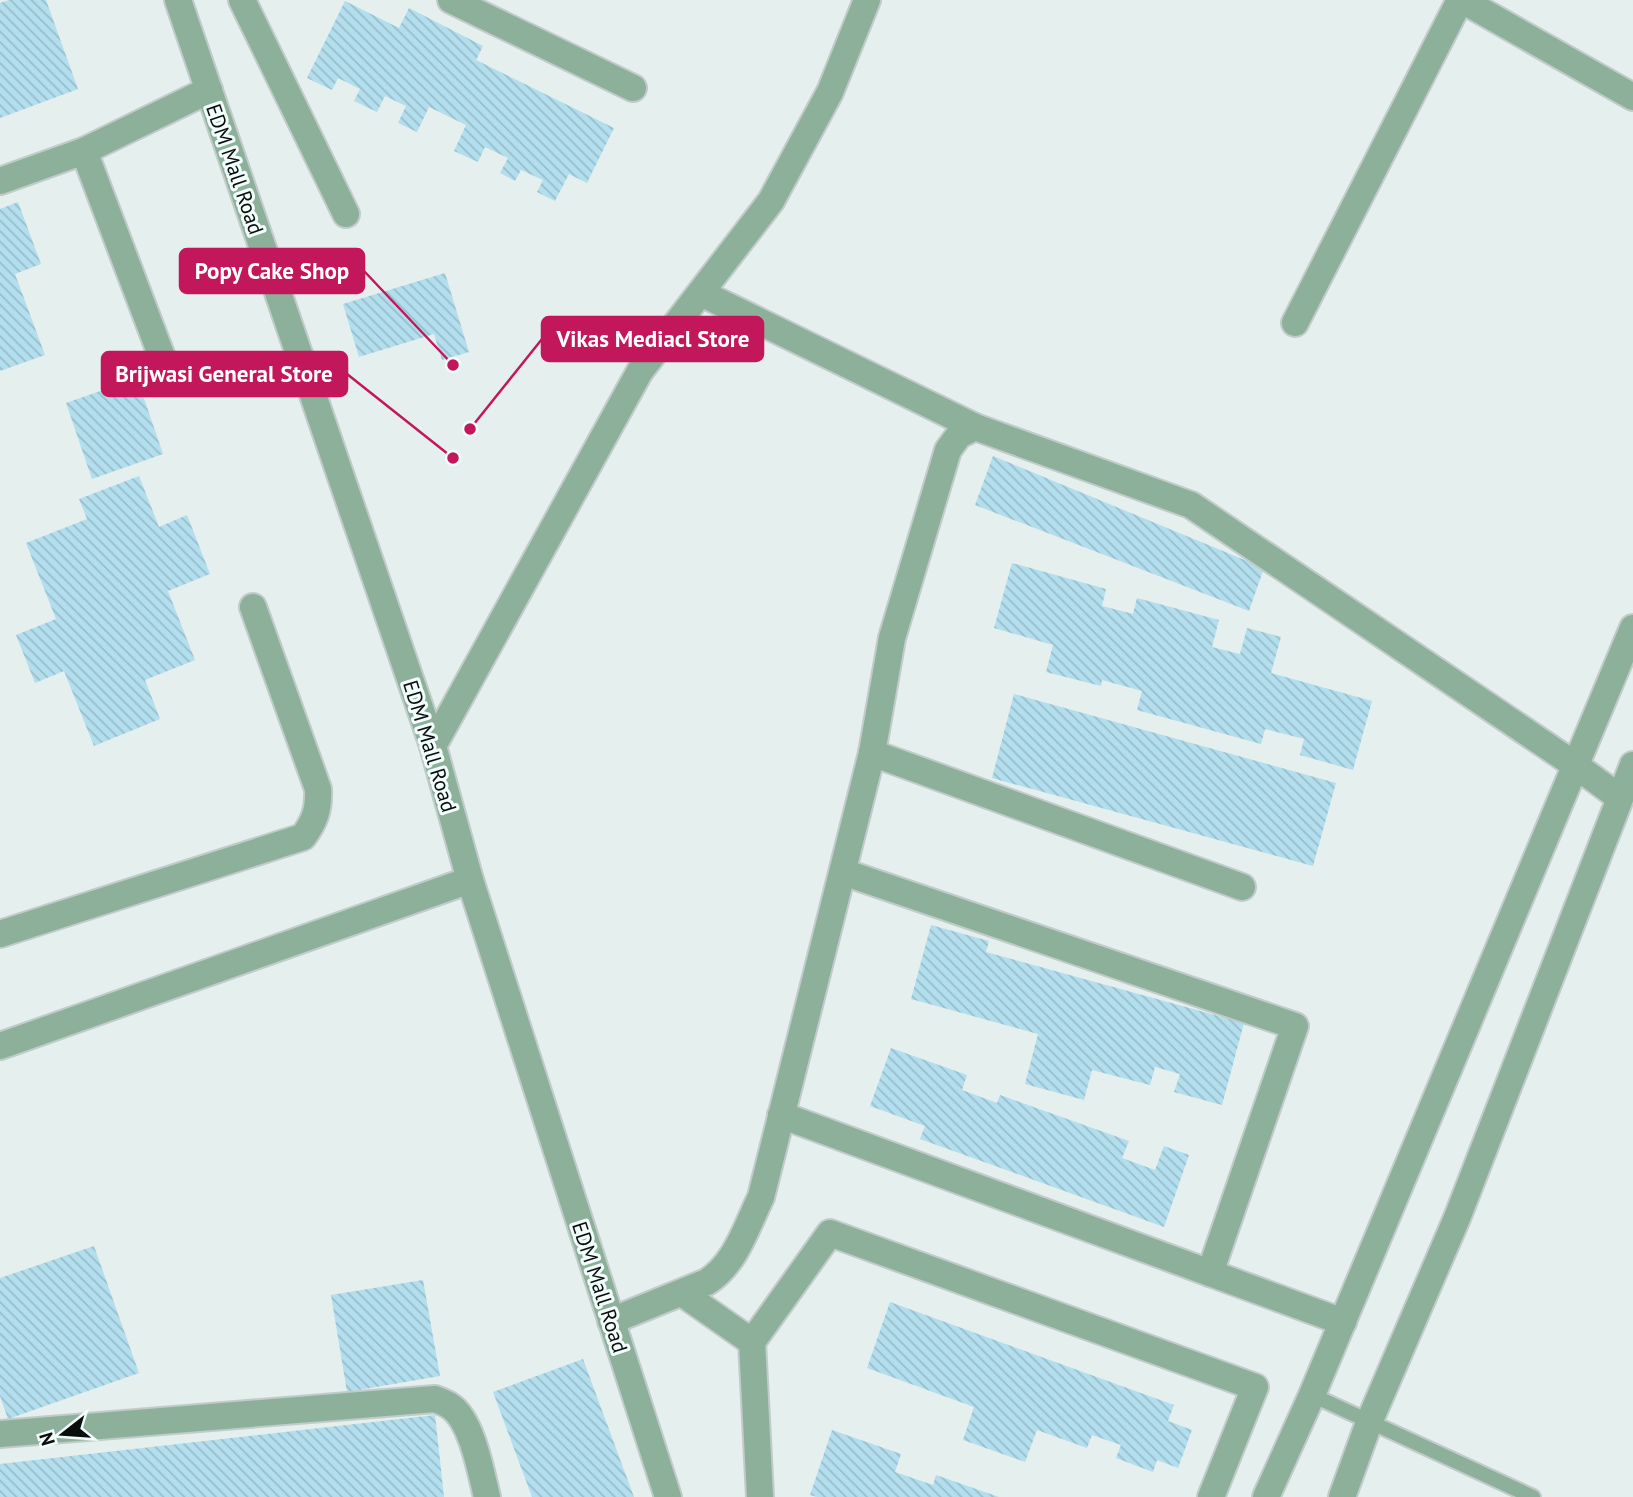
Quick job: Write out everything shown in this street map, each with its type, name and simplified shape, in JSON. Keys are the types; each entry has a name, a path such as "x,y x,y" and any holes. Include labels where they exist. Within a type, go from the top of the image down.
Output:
{"street":[{"name":"EDM Mall Road","path":"178,0 433,746 470,880 668,1497"},
{"path":"242,0 346,214"},
{"path":"451,0 633,88"},
{"path":"433,746 640,371 771,201 830,92 867,0"},
{"path":"1294,323 1461,0 1633,97"},
{"path":"0,181 84,151 209,90"},
{"path":"84,151 165,365"},
{"path":"701,293 975,427 1191,505 1620,797"},
{"path":"611,1321 682,1293 721,1273 731,1262 761,1197 872,754 892,638 948,450 959,435 975,427"},
{"path":"0,934 303,837 314,823 319,806 318,789 253,607"},
{"path":"1265,1497 1343,1322 1633,628"},
{"path":"872,754 1242,887"},
{"path":"1342,1497 1370,1420 1457,1218 1633,765"},
{"path":"843,872 1294,1026 1210,1273"},
{"path":"0,1046 470,880"},
{"path":"781,1115 1343,1322"},
{"path":"760,1497 752,1342 830,1233 1255,1387 1211,1497"},
{"path":"682,1293 752,1342"},
{"path":"0,1434 435,1399 453,1407 464,1425 472,1442 487,1497"}],"lane":[{"path":"1312,1395 1533,1497"}],"building":[{"path":"9,0 46,0 78,89 0,118 0,3"},
{"path":"345,1 399,28 409,8 483,46 476,60 614,128 587,183 569,174 555,201 537,192 543,180 521,170 515,181 500,173 508,158 485,147 478,162 454,151 466,125 429,107 417,132 398,123 406,106 385,96 377,112 354,101 360,89 338,78 332,90 307,78"},
{"path":"18,202 41,264 15,274 45,355 0,371 0,209"},
{"path":"445,273 469,352 442,360 434,334 359,357 343,304"},
{"path":"137,378 163,454 92,479 66,403"},
{"path":"993,456 1264,568 1249,611 975,505"},
{"path":"139,476 159,527 187,515 210,574 168,591 195,660 145,680 160,719 94,746 64,671 35,683 16,635 56,619 26,543 87,519 79,499"},
{"path":"1012,563 1106,589 1102,606 1133,614 1137,598 1219,620 1212,647 1240,654 1247,628 1281,637 1271,673 1372,701 1353,770 1300,755 1304,739 1265,729 1261,744 1137,710 1142,691 1102,680 1101,686 1046,672 1053,645 994,628"},
{"path":"1014,694 1336,783 1313,866 992,778"},
{"path":"931,925 989,941 986,952 1244,1023 1222,1105 1174,1092 1180,1074 1155,1067 1150,1085 1092,1070 1084,1100 1025,1084 1038,1034 911,999"},
{"path":"891,1048 967,1075 962,1090 997,1103 1000,1095 1129,1141 1122,1158 1155,1170 1164,1146 1189,1155 1164,1227 920,1139 925,1126 870,1106"},
{"path":"94,1246 139,1373 8,1419 0,1396 0,1278"},
{"path":"423,1280 440,1376 347,1392 331,1295"},
{"path":"890,1302 1174,1405 1168,1421 1192,1430 1178,1468 1157,1460 1153,1472 1116,1458 1121,1445 1092,1435 1087,1448 1037,1430 1025,1462 963,1440 974,1407 867,1368"},
{"path":"583,1359 634,1497 532,1497 493,1392"},
{"path":"435,1415 444,1497 0,1497 0,1464"},
{"path":"832,1430 901,1454 895,1472 933,1485 936,1475 999,1497 810,1495"}],"place":[{"name":"Popy Cake Shop","path":"453,365"},
{"name":"Vikas Mediacl Store","path":"470,429"},
{"name":"Brijwasi General Store","path":"453,458"}]}
